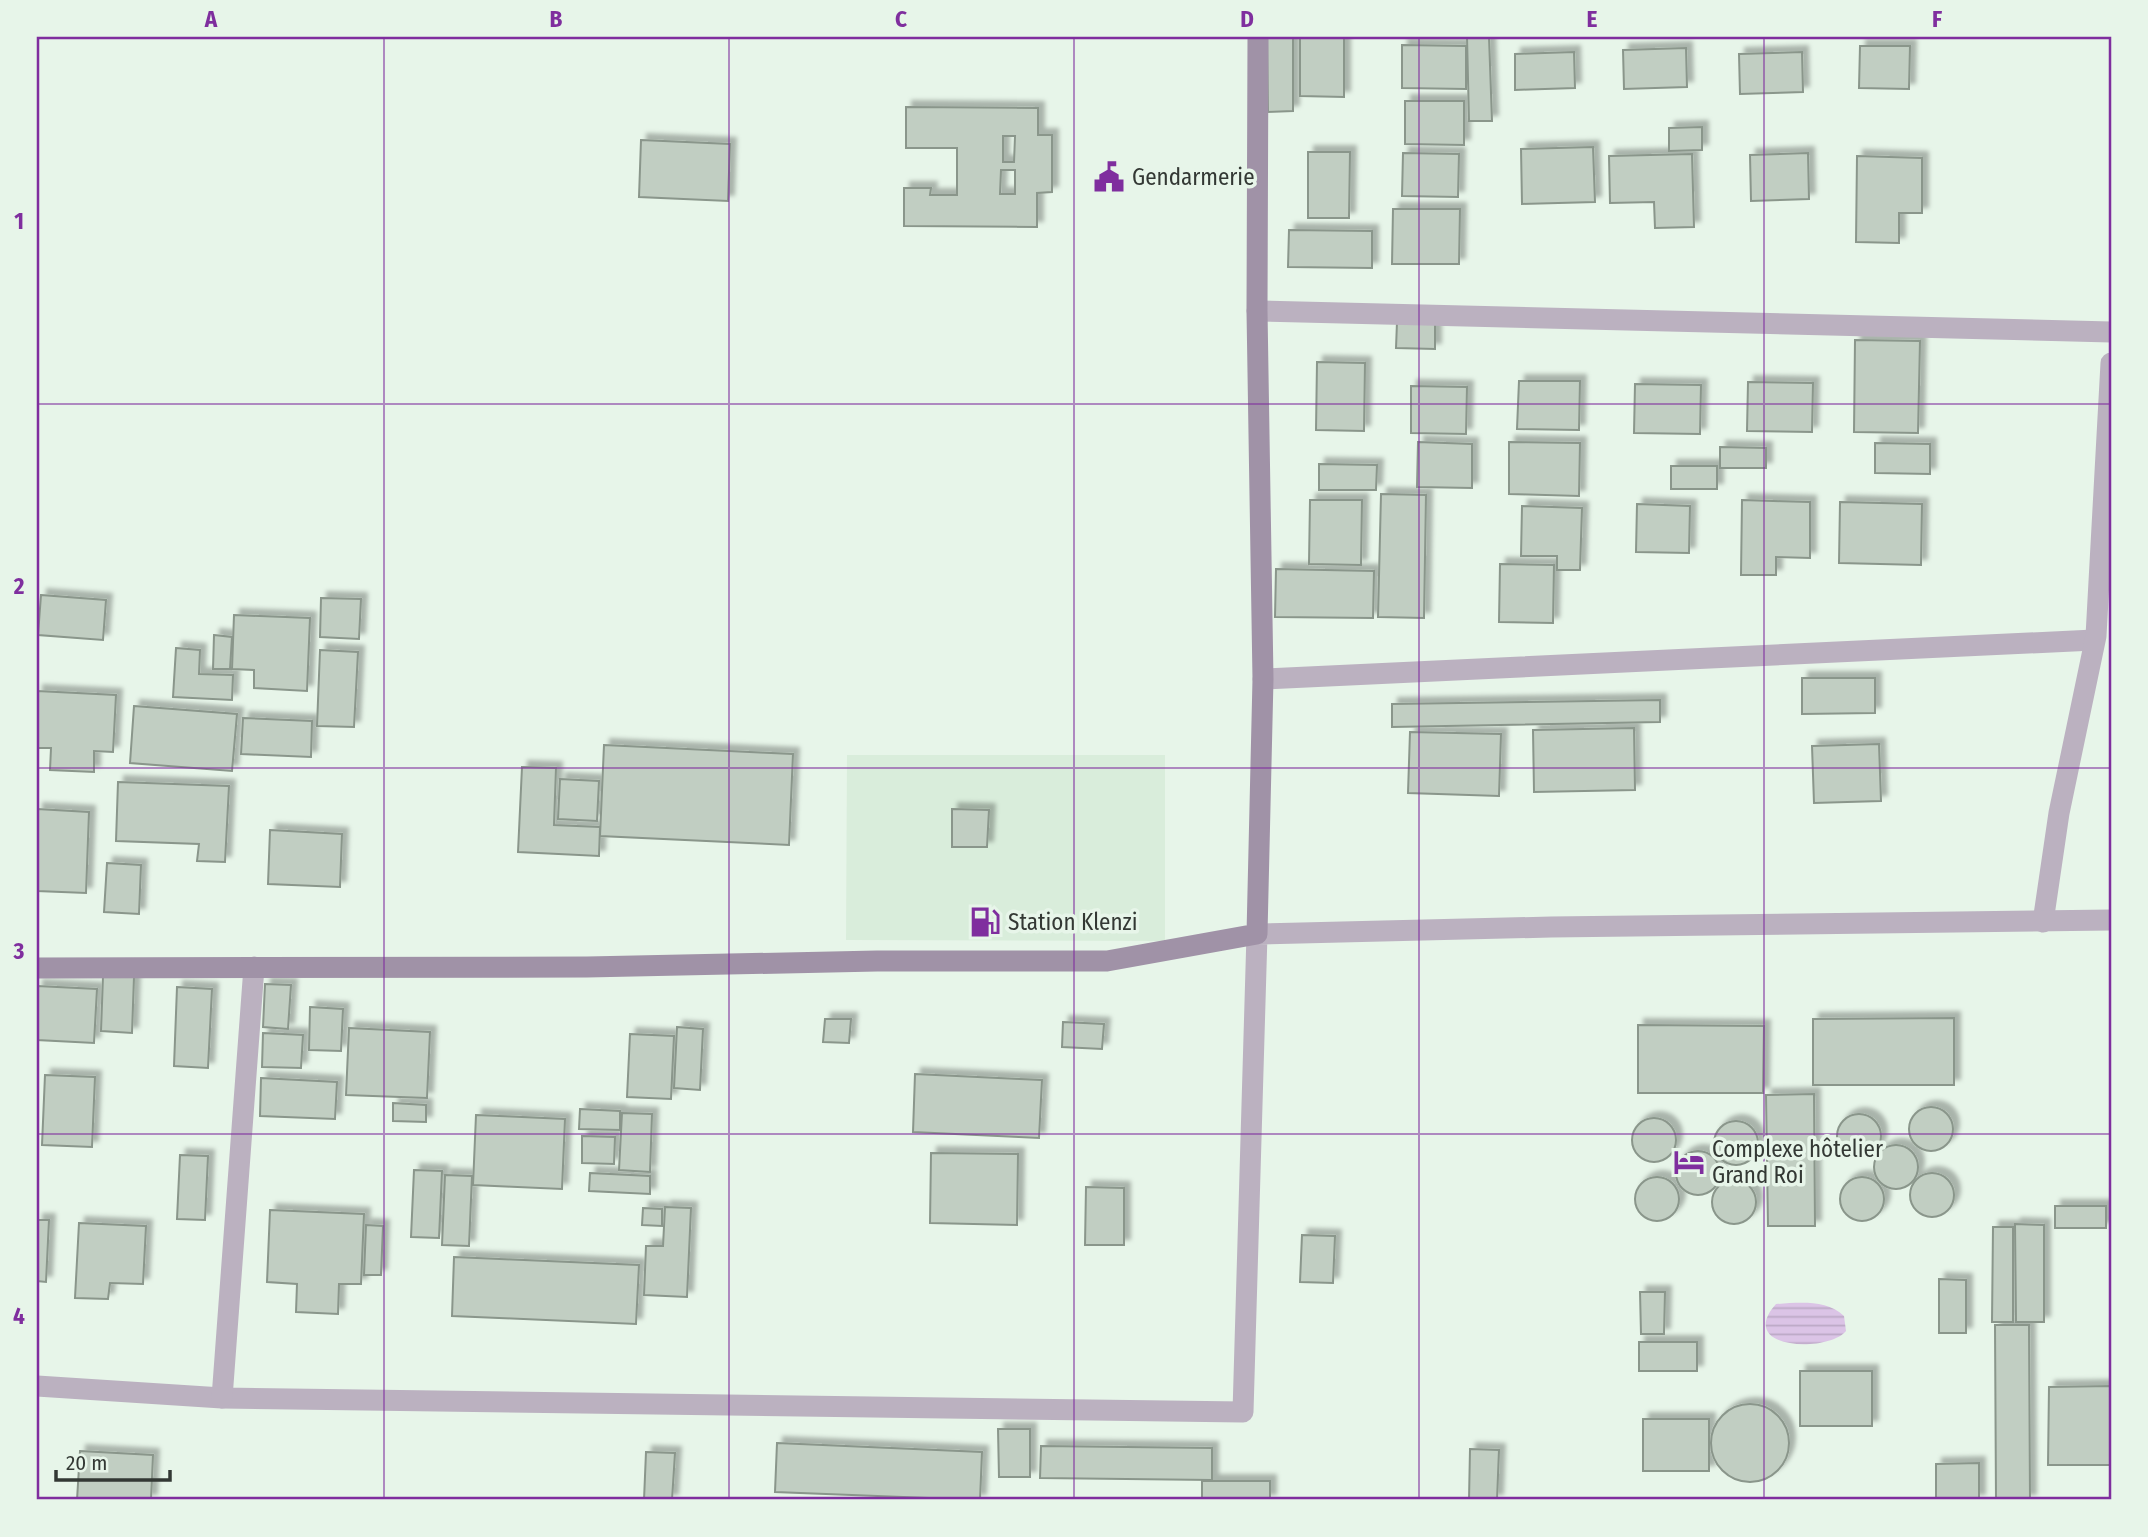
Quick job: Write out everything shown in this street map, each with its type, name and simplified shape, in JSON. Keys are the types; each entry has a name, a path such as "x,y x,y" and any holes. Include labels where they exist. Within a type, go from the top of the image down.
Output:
{"street":[{"path":"37,1386 222,1398 1243,1412 1263,679 1257,311 1258,37"},
{"path":"1257,311 2111,332"},
{"path":"2043,922 2059,813 2100,637 2111,363"},
{"path":"1263,679 2100,637"},
{"path":"37,968 587,967 877,961 1107,961 1257,934 1551,927 2111,920"},
{"path":"222,1398 254,967"}],"shaded area":[{"path":"847,755 1165,755 1165,941 846,940"},
{"path":"1812,1303 1829,1307 1844,1316 1846,1331 1822,1343 1789,1343 1775,1339 1767,1331 1766,1319 1776,1304"}],"building":[{"path":"1267,37 1293,37 1293,111 1268,112"},
{"path":"1300,37 1344,38 1344,97 1300,96"},
{"path":"1467,37 1489,37 1492,121 1469,121"},
{"path":"1402,45 1466,46 1466,89 1402,88"},
{"path":"1860,46 1910,46 1909,89 1859,88"},
{"path":"1686,48 1687,87 1624,89 1623,50"},
{"path":"1574,52 1575,88 1515,90 1515,54"},
{"path":"1802,52 1803,92 1740,94 1739,54"},
{"path":"1405,101 1464,101 1464,145 1405,144"},
{"path":"906,107 1038,108 1038,135 1052,135 1052,192 1037,193 1037,227 904,226 904,188 931,188 930,195 957,195 957,148 906,148","holes":["1003,136 1015,136 1014,162 1003,162","1001,170 1015,170 1015,194 1000,194"]},
{"path":"1702,127 1702,150 1669,151 1669,128"},
{"path":"641,140 730,144 728,201 639,197"},
{"path":"1593,147 1595,202 1522,204 1521,149"},
{"path":"1308,152 1350,152 1349,218 1308,218"},
{"path":"1403,153 1459,154 1458,197 1402,196"},
{"path":"1808,153 1809,199 1751,201 1750,155"},
{"path":"1692,154 1694,227 1655,228 1654,202 1610,203 1609,156"},
{"path":"1857,156 1922,158 1922,213 1899,213 1899,243 1856,242"},
{"path":"1393,209 1460,209 1459,264 1392,264"},
{"path":"1289,230 1372,231 1372,268 1288,267"},
{"path":"1397,322 1435,323 1435,349 1396,348"},
{"path":"1855,340 1920,341 1918,433 1854,432"},
{"path":"1317,362 1365,363 1364,431 1316,430"},
{"path":"1519,381 1580,381 1579,430 1517,429"},
{"path":"1748,382 1813,383 1812,432 1747,431"},
{"path":"1635,384 1701,385 1700,434 1634,433"},
{"path":"1411,386 1467,387 1466,434 1411,433"},
{"path":"1418,442 1472,444 1472,488 1417,487"},
{"path":"1509,442 1580,443 1579,496 1509,494"},
{"path":"1875,443 1930,444 1930,474 1875,473"},
{"path":"1720,447 1766,448 1766,468 1720,468"},
{"path":"1319,464 1377,465 1376,490 1319,490"},
{"path":"1671,466 1717,466 1717,489 1671,489"},
{"path":"1381,494 1426,495 1424,618 1378,617"},
{"path":"1310,500 1362,500 1361,565 1309,564"},
{"path":"1742,500 1810,502 1810,558 1776,557 1776,575 1741,575"},
{"path":"1840,502 1922,504 1921,565 1839,563"},
{"path":"1637,504 1690,506 1689,553 1636,552"},
{"path":"1522,506 1582,508 1580,570 1557,570 1557,556 1521,556"},
{"path":"1500,564 1554,565 1553,623 1499,622"},
{"path":"1276,569 1374,571 1373,618 1275,617"},
{"path":"41,595 106,600 103,640 38,635"},
{"path":"321,598 361,599 359,639 320,637"},
{"path":"234,615 310,618 307,691 254,688 254,670 232,669"},
{"path":"214,635 232,637 230,669 213,669"},
{"path":"176,648 200,650 199,674 233,675 232,700 173,697"},
{"path":"320,650 358,652 354,727 317,726"},
{"path":"1802,678 1875,678 1875,713 1802,714"},
{"path":"37,691 116,695 113,752 94,751 94,772 50,770 51,748 37,748"},
{"path":"1660,700 1660,722 1392,727 1392,704"},
{"path":"134,706 237,714 232,771 130,763"},
{"path":"243,718 312,721 311,757 241,754"},
{"path":"1634,728 1635,790 1534,792 1533,730"},
{"path":"1410,732 1501,734 1499,796 1408,793"},
{"path":"1879,744 1881,801 1814,803 1812,746"},
{"path":"604,745 793,754 789,845 600,836"},
{"path":"522,767 556,768 554,825 600,827 599,856 518,852"},
{"path":"560,779 599,781 597,821 558,819"},
{"path":"118,782 229,786 225,862 197,861 199,844 116,841"},
{"path":"37,809 89,812 86,893 37,891"},
{"path":"952,809 989,810 987,847 952,847"},
{"path":"270,830 342,834 340,887 268,884"},
{"path":"107,863 141,865 139,914 104,912"},
{"path":"103,976 134,977 132,1033 101,1031"},
{"path":"265,984 291,985 288,1029 263,1027"},
{"path":"37,986 97,989 94,1043 37,1040"},
{"path":"177,987 212,989 208,1068 174,1066"},
{"path":"310,1007 343,1009 341,1051 309,1050"},
{"path":"1954,1018 1954,1085 1813,1085 1813,1019"},
{"path":"825,1019 851,1019 849,1043 823,1042"},
{"path":"1063,1022 1104,1024 1102,1049 1062,1047"},
{"path":"1638,1025 1764,1026 1763,1093 1638,1093"},
{"path":"677,1027 703,1029 700,1090 674,1088"},
{"path":"349,1028 430,1032 427,1098 346,1095"},
{"path":"263,1033 303,1035 301,1068 262,1067"},
{"path":"630,1034 674,1036 671,1099 627,1097"},
{"path":"915,1074 1042,1080 1039,1138 913,1132"},
{"path":"45,1075 95,1077 92,1147 42,1145"},
{"path":"261,1078 337,1082 335,1119 260,1116"},
{"path":"1814,1094 1815,1226 1768,1226 1766,1095"},
{"path":"393,1103 426,1105 426,1122 393,1121"},
{"path":"1931,1107 1947,1113 1953,1129 1947,1145 1931,1151 1915,1145 1909,1129 1915,1113"},
{"path":"580,1109 620,1111 620,1130 579,1129"},
{"path":"622,1113 652,1114 650,1172 619,1170"},
{"path":"1859,1114 1875,1120 1881,1136 1875,1152 1859,1158 1843,1152 1837,1136 1843,1120"},
{"path":"476,1115 565,1119 562,1189 473,1185"},
{"path":"1654,1118 1670,1124 1676,1140 1670,1156 1654,1162 1638,1156 1632,1140 1638,1124"},
{"path":"1736,1121 1752,1127 1758,1143 1752,1159 1736,1165 1720,1159 1714,1143 1720,1127"},
{"path":"582,1136 615,1137 614,1164 582,1163"},
{"path":"1896,1145 1912,1151 1918,1167 1912,1183 1896,1189 1880,1183 1874,1167 1880,1151"},
{"path":"1698,1151 1714,1157 1720,1173 1714,1189 1698,1195 1682,1189 1676,1173 1682,1157"},
{"path":"931,1153 1018,1154 1017,1225 930,1223"},
{"path":"180,1155 208,1156 205,1220 177,1219"},
{"path":"414,1170 442,1171 439,1238 411,1237"},
{"path":"590,1173 650,1176 650,1194 589,1191"},
{"path":"1932,1173 1948,1179 1954,1195 1948,1211 1932,1217 1916,1211 1910,1195 1916,1179"},
{"path":"445,1175 472,1176 469,1246 442,1245"},
{"path":"1657,1177 1673,1183 1679,1199 1673,1215 1657,1221 1641,1215 1635,1199 1641,1183"},
{"path":"1862,1177 1878,1183 1884,1199 1878,1215 1862,1221 1846,1215 1840,1199 1846,1183"},
{"path":"1734,1180 1750,1186 1756,1202 1750,1218 1734,1224 1718,1218 1712,1202 1718,1186"},
{"path":"1086,1187 1124,1188 1124,1245 1085,1245"},
{"path":"2055,1206 2106,1206 2106,1228 2055,1228"},
{"path":"665,1207 691,1208 687,1297 644,1295 646,1246 663,1246"},
{"path":"643,1208 662,1209 662,1226 642,1225"},
{"path":"270,1210 364,1214 361,1284 339,1284 338,1314 296,1312 297,1284 267,1282"},
{"path":"37,1220 49,1220 46,1282 37,1281"},
{"path":"79,1223 146,1226 143,1284 110,1283 108,1299 75,1298"},
{"path":"2015,1224 2044,1225 2044,1322 2016,1322"},
{"path":"366,1225 383,1226 381,1275 364,1275"},
{"path":"1993,1227 2013,1227 2013,1322 1992,1322"},
{"path":"1302,1235 1335,1236 1333,1283 1300,1282"},
{"path":"454,1257 639,1265 636,1324 452,1316"},
{"path":"1939,1279 1966,1280 1966,1333 1939,1333"},
{"path":"1640,1292 1665,1292 1664,1334 1641,1334"},
{"path":"1995,1325 2029,1325 2030,1500 1996,1500"},
{"path":"1639,1342 1697,1342 1697,1371 1639,1371"},
{"path":"1800,1371 1872,1371 1872,1426 1800,1426"},
{"path":"2111,1386 2111,1465 2048,1465 2049,1387"},
{"path":"1750,1404 1765,1407 1777,1416 1786,1428 1789,1443 1786,1458 1777,1470 1765,1479 1750,1482 1735,1479 1723,1470 1714,1458 1711,1443 1714,1428 1723,1416 1735,1407"},
{"path":"1643,1419 1709,1419 1709,1471 1643,1471"},
{"path":"998,1429 1030,1429 1030,1477 999,1477"},
{"path":"777,1443 982,1452 980,1500 775,1492"},
{"path":"1041,1446 1212,1448 1212,1480 1040,1478"},
{"path":"1470,1449 1499,1450 1497,1500 1469,1500"},
{"path":"80,1451 153,1455 151,1500 77,1500"},
{"path":"646,1452 675,1453 672,1500 644,1500"},
{"path":"1979,1463 1979,1500 1936,1500 1936,1464"},
{"path":"1202,1481 1270,1481 1270,1500 1202,1500"}],"place":[{"name":"Gendarmerie","path":"1109,177"},
{"name":"Station Klenzi","path":"985,922"},
{"name":"Complexe hôtelier Grand Roi","path":"1689,1162"}]}
